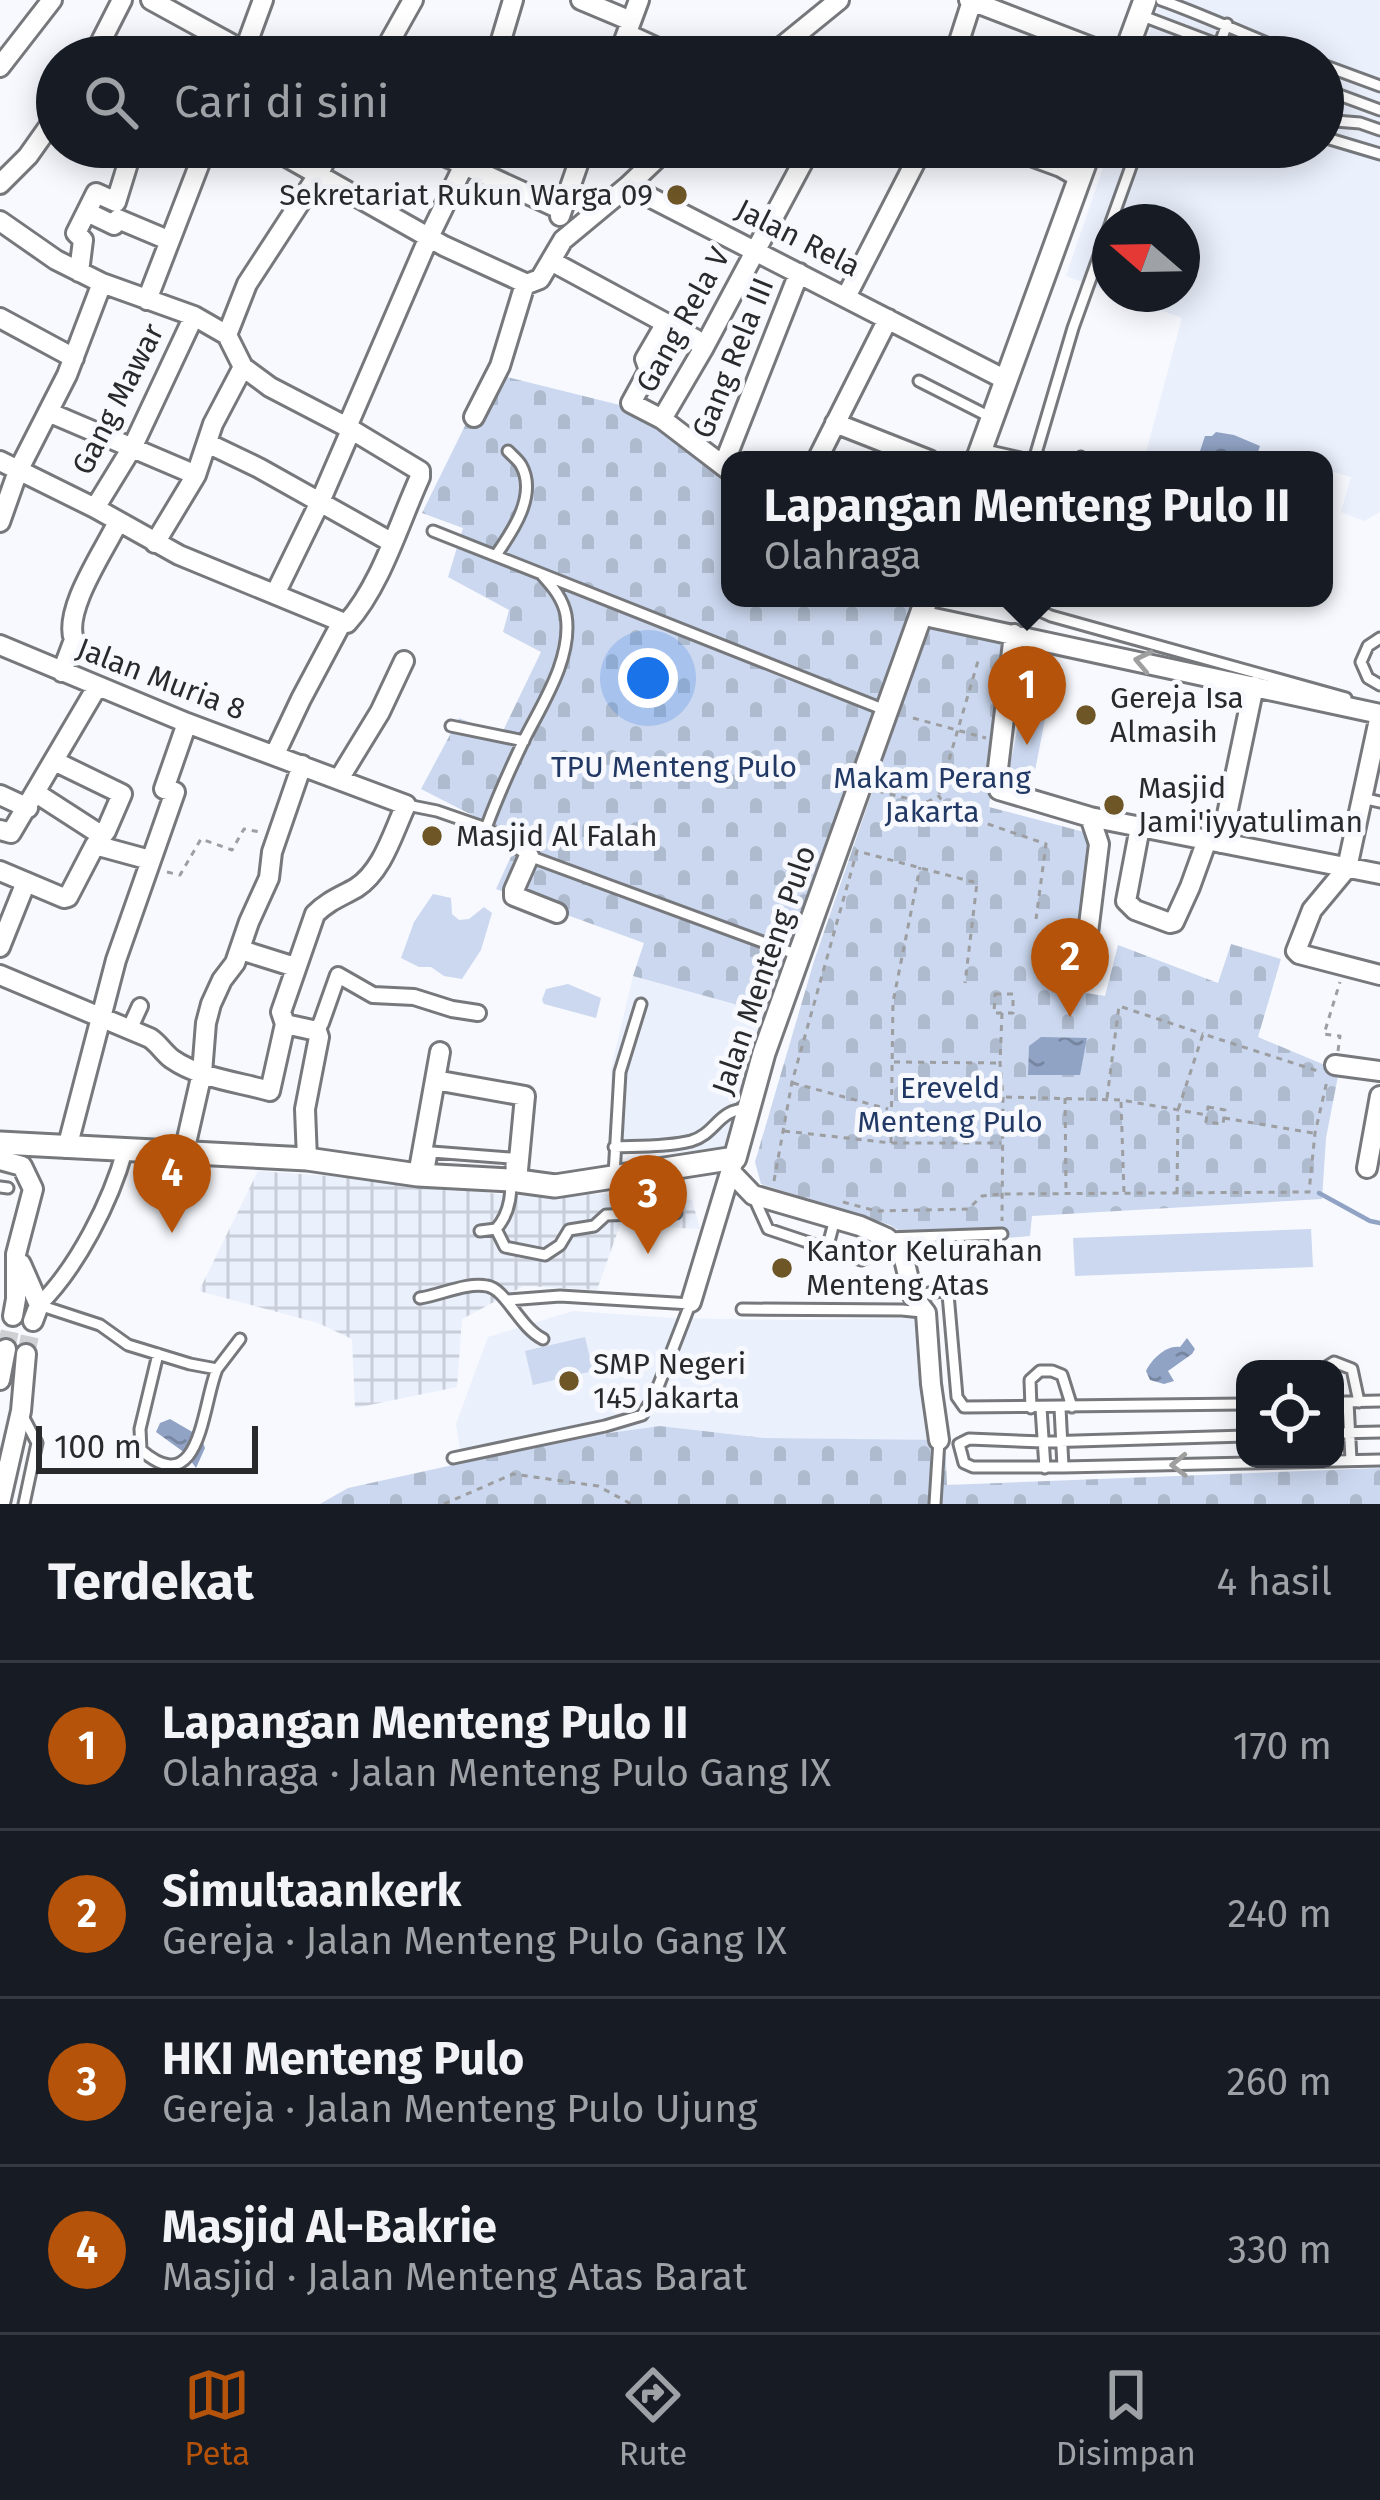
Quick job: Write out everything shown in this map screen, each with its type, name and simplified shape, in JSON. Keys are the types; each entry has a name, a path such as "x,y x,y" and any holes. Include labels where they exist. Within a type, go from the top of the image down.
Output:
{"street":[{"path":"0,67 52,0"},
{"path":"104,36 122,0"},
{"path":"151,0 178,7 220,36"},
{"path":"253,36 263,0"},
{"path":"392,36 412,0"},
{"path":"502,36 513,0"},
{"path":"581,0 643,36"},
{"path":"626,36 639,0"},
{"path":"795,36 839,0"},
{"path":"960,36 970,1 1012,7 1075,36"},
{"path":"1130,36 1143,7"},
{"path":"0,184 36,144"},
{"path":"79,272 83,240 76,232 96,193 116,202 127,168"},
{"path":"147,300 198,168"},
{"path":"306,168 429,237 530,283"},
{"path":"227,335 248,284 322,168"},
{"path":"275,594 319,504 461,168"},
{"path":"482,168 561,221"},
{"path":"474,417 500,366 530,283 550,261 577,168"},
{"path":"561,221 628,186 647,168"},
{"name":"Gang Rela V","path":"662,419 800,168"},
{"path":"847,297 912,168"},
{"path":"1063,168 1080,178"},
{"path":"980,451 1084,168"},
{"name":"Jalan Rela","path":"628,186 1006,380"},
{"path":"87,212 114,225 118,219 168,241"},
{"path":"0,221 79,272 194,316 227,335 243,367 270,387 420,471 420,477 358,611 342,622 179,555 0,461"},
{"path":"550,261 695,339 703,349"},
{"name":"Gang Rela III","path":"732,451 799,273"},
{"path":"0,522 18,471 74,358 102,283"},
{"name":"Gang Mawar","path":"95,508 133,446 194,316"},
{"path":"0,318 74,358"},
{"path":"822,451 888,319"},
{"path":"666,323 645,359 649,370 631,403 662,419 721,464"},
{"path":"154,543 196,475 213,424 243,367"},
{"path":"48,412 196,475"},
{"path":"835,423 905,451"},
{"path":"207,443 391,542"},
{"path":"62,672 74,640 70,630 74,611 118,522"},
{"path":"924,607 1014,634 1379,708 1371,800 1347,868 1312,910 1296,951 1380,975"},
{"name":"Jalan Menteng Pulo","path":"733,1165 764,1053 924,607"},
{"path":"275,754 342,622"},
{"path":"1014,634 999,790 1090,817 1380,874"},
{"name":"Jalan Muria 8","path":"0,645 187,723 406,805"},
{"path":"339,779 404,661"},
{"path":"1140,827 1126,902 1135,910 1174,922 1214,841 1254,686"},
{"path":"0,830 10,832 32,800 97,687"},
{"path":"67,1148 116,960 175,792 164,789 187,723"},
{"path":"0,871 68,897 106,831 122,794 54,761"},
{"path":"184,1152 211,1004 236,963 269,878 272,852 302,765"},
{"path":"0,795 32,800 149,864"},
{"path":"0,975 158,1042 172,1058 202,1073 270,1091 285,1024 281,1012 315,914 326,902 356,888 378,865 406,805"},
{"path":"1086,949 1100,844 1090,817"},
{"path":"529,856 513,893 556,913"},
{"path":"0,947 26,882"},
{"path":"241,950 295,967"},
{"path":"315,1030 322,1023 338,975 373,994 414,997 478,1012"},
{"path":"129,1030 140,1006"},
{"path":"285,1024 315,1030 320,1037 304,1109 307,1159"},
{"path":"423,1176 440,1052"},
{"path":"1335,1065 1380,1071"},
{"path":"435,1080 525,1096 514,1180"},
{"path":"1367,1168 1380,1096"},
{"path":"0,1142 307,1159 423,1176 555,1186 733,1165"},
{"path":"8,1161 25,1170 33,1189 16,1254 25,1310 54,1290 78,1254 103,1208 125,1150"},
{"path":"733,1165 753,1196 835,1210 891,1242 903,1255 920,1305 939,1440"},
{"path":"693,1298 733,1165"},
{"path":"0,1380 5,1352 26,1356 21,1411 0,1503"}],"lane":[{"path":"1161,0 1247,36"},
{"path":"1143,7 1202,36"},
{"path":"1223,36 1227,24"},
{"path":"1344,73 1380,86"},
{"path":"1344,97 1380,110"},
{"path":"1344,122 1380,130"},
{"path":"1344,142 1380,154"},
{"path":"1117,204 1130,168"},
{"path":"1034,451 1092,274"},
{"path":"919,381 992,418"},
{"path":"496,555 519,518 526,490 521,465 508,451"},
{"path":"433,531 885,710"},
{"path":"486,828 566,645 566,616 558,594 538,571"},
{"path":"1037,607 1051,616 1379,708"},
{"path":"1380,638 1368,646 1361,662 1368,678 1380,685"},
{"path":"451,726 524,741"},
{"path":"406,805 486,828 529,856 798,956"},
{"path":"614,1179 620,1072 641,1004"},
{"path":"614,1148 695,1140 727,1113 748,1109"},
{"path":"480,1231 496,1229 507,1216 514,1180"},
{"path":"753,1196 768,1229 861,1260 891,1242 1002,1234"},
{"path":"827,1249 835,1210"},
{"path":"496,1229 505,1247 545,1256 569,1230 594,1226 606,1215 676,1213"},
{"path":"420,1298 487,1286 500,1292 542,1339"},
{"path":"742,1310 902,1310 941,1291 948,1294 957,1396 964,1408 1236,1404"},
{"path":"453,1458 642,1415 654,1397 693,1298 560,1296 511,1307"},
{"path":"25,1310 100,1324 128,1346 217,1369"},
{"path":"158,1354 140,1429 141,1450 152,1460 175,1466 194,1451 217,1369 240,1339"},
{"path":"1344,1366 1352,1369 1351,1460"},
{"path":"1045,1468 1030,1380 1040,1371 1052,1371 1066,1382 1063,1468"},
{"path":"1344,1402 1380,1401"},
{"path":"21,1411 37,1442 24,1504"},
{"path":"1344,1432 1380,1432"},
{"path":"1236,1436 1063,1442 969,1439 959,1444 964,1463 973,1467 1236,1463"},
{"path":"935,1504 939,1440"},
{"path":"1344,1460 1380,1460"}],"path":[{"path":"859,787 926,803 939,796 978,661"},
{"path":"913,718 989,739"},
{"path":"939,796 947,810 1046,844 1036,919"},
{"path":"926,803 933,818 947,810"},
{"path":"149,864 180,875 202,839 232,850 244,829 278,836"},
{"path":"774,1185 792,1082 857,851 977,883 965,982"},
{"path":"891,1143 892,1002 920,867"},
{"path":"1340,1036 1324,1034 1345,965"},
{"path":"835,1210 968,1209 982,1196 1002,1193 1309,1192 1315,1133 1329,1074 1119,1006 1107,1100"},
{"path":"1002,1013 1002,1221"},
{"path":"1177,1192 1178,1110 1202,1034"},
{"path":"892,1062 1000,1063"},
{"path":"792,1082 891,1110"},
{"path":"1003,1097 1121,1100 1207,1115 1206,1122 1223,1124 1224,1118 1315,1133"},
{"path":"1065,1098 1066,1192"},
{"path":"1121,1100 1124,1193"},
{"path":"782,1131 891,1143 1001,1143"},
{"path":"444,1504 513,1474 598,1486 631,1504"}],"shaded area":[{"path":"1160,0 1380,0 1380,512 1364,521 1341,512 1351,477 1333,472 1333,451 1146,451 1182,318 1166,312 1200,312 1200,204 1092,204 1092,285 1066,276 1103,168 1344,168 1344,36 1148,36"},
{"path":"633,976 767,1013 724,1147 674,1153 613,1150 611,1069"},
{"path":"258,1171 401,1181 511,1196 603,1194 692,1200 700,1229 620,1225 597,1290 524,1286 462,1319 457,1387 355,1408 352,1339 318,1323 199,1291"},
{"path":"573,1311 673,1318 921,1318 930,1440 765,1438 660,1426 580,1437 462,1463 456,1424 488,1337"}],"green space":[{"name":"TPU Menteng Pulo","path":"491,373 656,414 721,467 721,607 911,607 767,1013 633,976 644,943 496,889 519,839 421,789 459,718 501,735 541,652 503,632 509,610 448,577 463,528 422,513"},
{"name":"Ereveld Menteng Pulo","path":"930,624 1008,640 989,807 1088,833 1092,846 1080,992 1105,996 1118,945 1218,983 1231,944 1281,959 1258,1037 1339,1071 1326,1138 1322,1199 1032,1216 1030,1236 922,1245 890,1225 761,1184 755,1162 814,961"},
{"path":"1021,709 1046,714 1033,781 1008,776"},
{"path":"433,894 451,898 452,914 459,920 469,919 484,907 492,913 481,950 462,979 401,958 414,922"},
{"path":"568,984 601,998 596,1018 544,1004 546,989"},
{"path":"1311,1229 1313,1267 1075,1276 1073,1238"},
{"path":"585,1337 593,1371 533,1385 525,1351"},
{"path":"660,1426 765,1438 945,1440 947,1485 1380,1468 1380,1504 320,1504 348,1488 580,1437"}],"water":[{"path":"1216,432 1234,435 1260,446 1258,451 1200,451 1205,436"},
{"path":"1041,1037 1087,1038 1080,1075 1028,1075 1029,1046"},
{"path":"1187,1338 1195,1349 1168,1371 1174,1381 1150,1380 1146,1371 1152,1362"},
{"path":"170,1419 201,1437 205,1448 196,1468 185,1453 156,1432 160,1423"}],"waterway":[{"path":"1319,1193 1380,1223"}],"tunnel":[{"path":"6,1349 13,1316"},
{"path":"26,1354 33,1321"}],"place":[{"name":"Sekretariat Rukun Warga 09","path":"677,195"},
{"name":"Gereja Isa Almasih","path":"1086,715"},
{"name":"Lapangan Menteng Pulo II","path":"1027,745"},
{"name":"Masjid Jami'iyyatuliman","path":"1114,805"},
{"name":"Masjid Al Falah","path":"432,836"},
{"name":"Simultaankerk","path":"1070,1017"},
{"name":"Masjid Al-Bakrie","path":"172,1233"},
{"name":"HKI Menteng Pulo","path":"648,1254"},
{"name":"Kantor Kelurahan Menteng Atas","path":"782,1268"},
{"name":"SMP Negeri 145 Jakarta","path":"569,1381"}],"park label":[{"name":"Makam Perang Jakarta","path":"932,795"}]}
